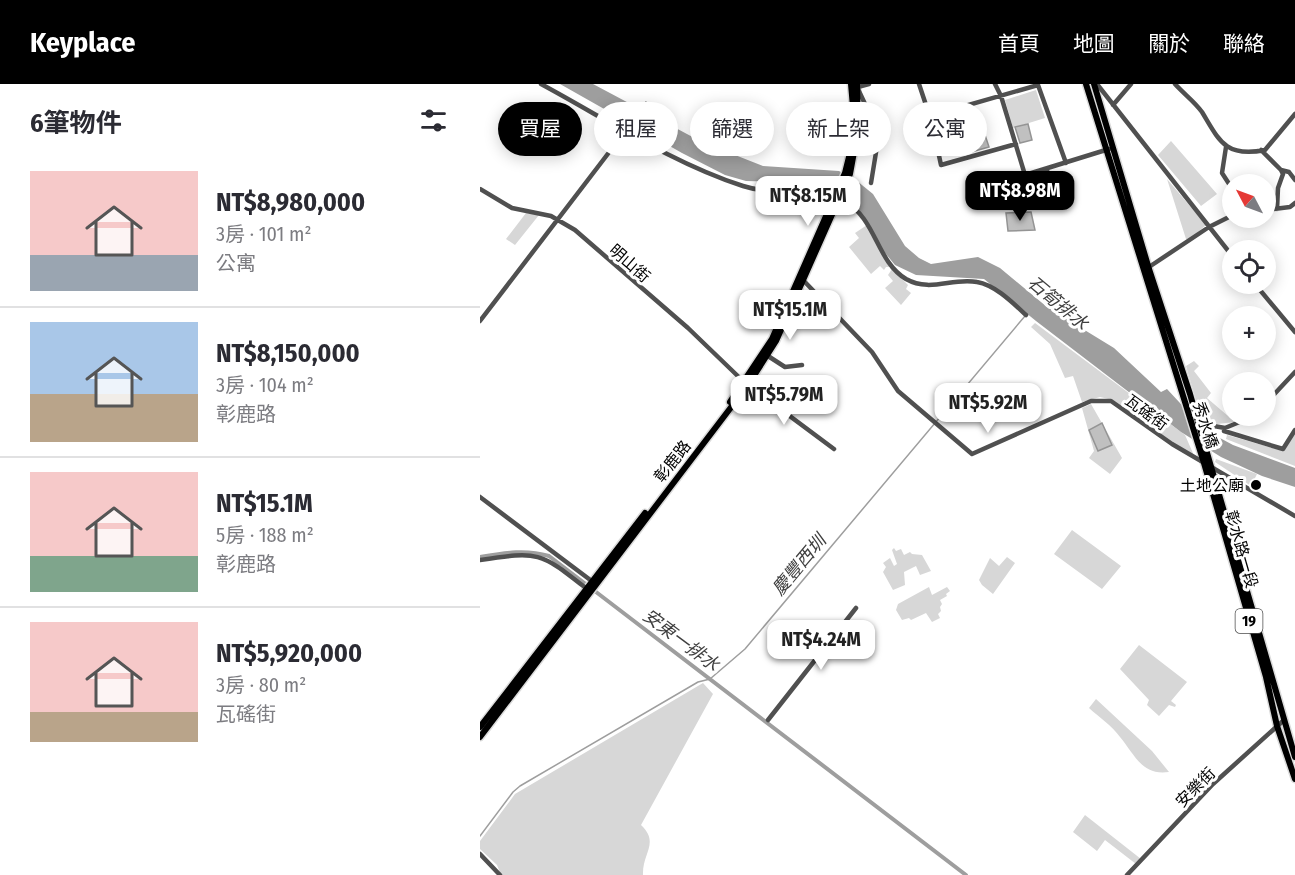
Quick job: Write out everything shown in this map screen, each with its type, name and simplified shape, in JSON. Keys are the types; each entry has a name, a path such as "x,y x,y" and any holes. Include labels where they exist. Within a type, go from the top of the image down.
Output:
{"main road":[{"name":"19","path":"1086,84 1146,269"},
{"name":"19","path":"1096,84 1146,269"},
{"name":"彰鹿路","path":"589,591 768,356 803,268 845,178 852,145 854,86"},
{"name":"彰鹿路","path":"746,383 774,340 803,281 837,196"},
{"name":"秀水橋","path":"1146,269 1190,394 1203,444"},
{"name":"秀水橋","path":"1146,269 1182,396 1207,464"},
{"name":"彰水路一段","path":"1203,444 1277,726 1295,779"},
{"name":"彰水路一段","path":"1207,464 1229,526 1241,578 1270,666 1295,757"},
{"path":"480,727 589,591"},
{"path":"480,736 535,660"}],"street":[{"path":"541,84 594,113"},
{"path":"869,84 854,86 879,134 871,183"},
{"path":"919,84 925,102"},
{"path":"995,84 1001,96 1025,175 1021,188 1027,201"},
{"path":"1096,84 1222,243"},
{"path":"1113,105 1131,84"},
{"path":"1175,84 1200,109 1212,133 1226,147 1246,152 1261,150 1270,145 1295,114"},
{"path":"980,102 1038,85 1066,163"},
{"path":"987,152 1016,144"},
{"path":"1025,175 1114,147"},
{"path":"1223,174 1226,147"},
{"path":"1261,150 1283,174 1278,188 1277,209 1290,207 1295,203"},
{"path":"480,321 606,156"},
{"path":"673,156 697,169 742,186 837,196 863,217 890,266 907,279 933,286 974,281 1007,298 1026,315"},
{"path":"939,156 941,165 973,156"},
{"path":"1047,169 1049,194"},
{"path":"1281,170 1289,172 1295,180"},
{"name":"明山街","path":"480,189 512,208 558,219 581,235 695,334 746,383 834,449"},
{"path":"1146,269 1222,220"},
{"path":"803,268 803,281"},
{"name":"瓦磘街","path":"803,281 872,352 898,391 972,454 1091,401 1101,399 1111,401 1144,427 1207,464"},
{"path":"1264,294 1295,331"},
{"path":"768,356 785,367 802,364"},
{"path":"1276,392 1295,372"},
{"path":"1197,423 1225,428 1230,426"},
{"path":"1225,428 1224,431 1282,449 1295,430"},
{"path":"1207,464 1295,516"},
{"path":"480,497 594,583"},
{"path":"480,560 511,555 536,556 558,566 589,591"},
{"path":"768,720 856,608"},
{"name":"安樂街","path":"1127,875 1213,784 1284,720"},
{"path":"480,854 500,875"}],"shaded area":[{"path":"560,84 593,84 627,102 594,103"},
{"path":"1036,90 1045,118 1013,128 1005,100"},
{"path":"678,129 690,136 690,156 738,156 763,166 839,171 857,181 873,194 905,246 919,258 931,264 978,257 1000,268 1047,307 1114,348 1161,392 1167,389 1205,430 1233,445 1295,468 1295,487 1262,476 1221,457 1181,432 984,279 916,275 895,265 877,243 852,197 790,182 746,181 725,175 678,151"},
{"path":"1171,141 1217,194 1201,206 1158,155"},
{"path":"1167,179 1206,225 1189,240 1186,239"},
{"path":"526,213 539,215 515,245 506,239"},
{"path":"867,225 891,267 886,267 884,270 880,266 871,274 849,247 859,238 855,233"},
{"path":"892,269 908,285 906,289 911,293 901,305 885,288 893,281 888,275"},
{"path":"1035,323 1185,435 1196,460 1113,400 1100,397 1082,402 1073,376 1065,378 1050,344 1031,327"},
{"path":"1194,361 1199,366 1194,371 1211,393 1207,398 1222,411 1222,423 1198,422 1194,407 1197,404 1186,366"},
{"path":"1091,404 1122,458 1110,474 1089,458 1094,451 1082,408"},
{"path":"1295,432 1295,466 1226,439 1227,435 1283,451"},
{"path":"1216,459 1257,474 1251,486 1215,462"},
{"path":"1072,530 1121,566 1102,589 1054,554"},
{"path":"894,548 896,551 901,549 904,555 910,552 922,555 931,571 920,575 916,566 904,572 905,585 893,590 883,572 886,567 883,563 890,558 894,566 897,564 892,550"},
{"path":"1007,557 1015,563 993,594 979,580 990,558 999,566"},
{"path":"929,587 932,595 947,587 950,591 940,600 941,611 938,614 940,618 932,622 926,613 911,620 909,618 902,620 896,610 898,604"},
{"path":"1139,645 1187,682 1171,701 1176,705 1175,707 1169,705 1159,716 1147,705 1149,700 1120,669"},
{"path":"703,683 713,694 641,825 650,843 643,875 501,875 497,865 480,849 480,841 515,794"},
{"path":"1096,699 1152,751 1169,772 1152,771 1140,763 1113,729 1089,708"},
{"path":"1085,815 1141,859 1136,864 1105,840 1097,851 1073,832"}],"building":[{"path":"1028,124 1032,140 1020,143 1015,127"},
{"path":"1031,212 1035,230 1008,231 1006,213"},
{"path":"1102,423 1112,445 1098,451 1089,430"}],"waterway":[{"name":"慶豐西圳","path":"480,836 520,786 698,682 710,679 745,649 1025,316"},
{"name":"安東一排水","path":"480,557 523,552 549,556 966,875"}],"place":[{"name":"土地公廟","path":"1256,485"}],"water label":[{"name":"石筍排水","path":"1058,303"}]}
